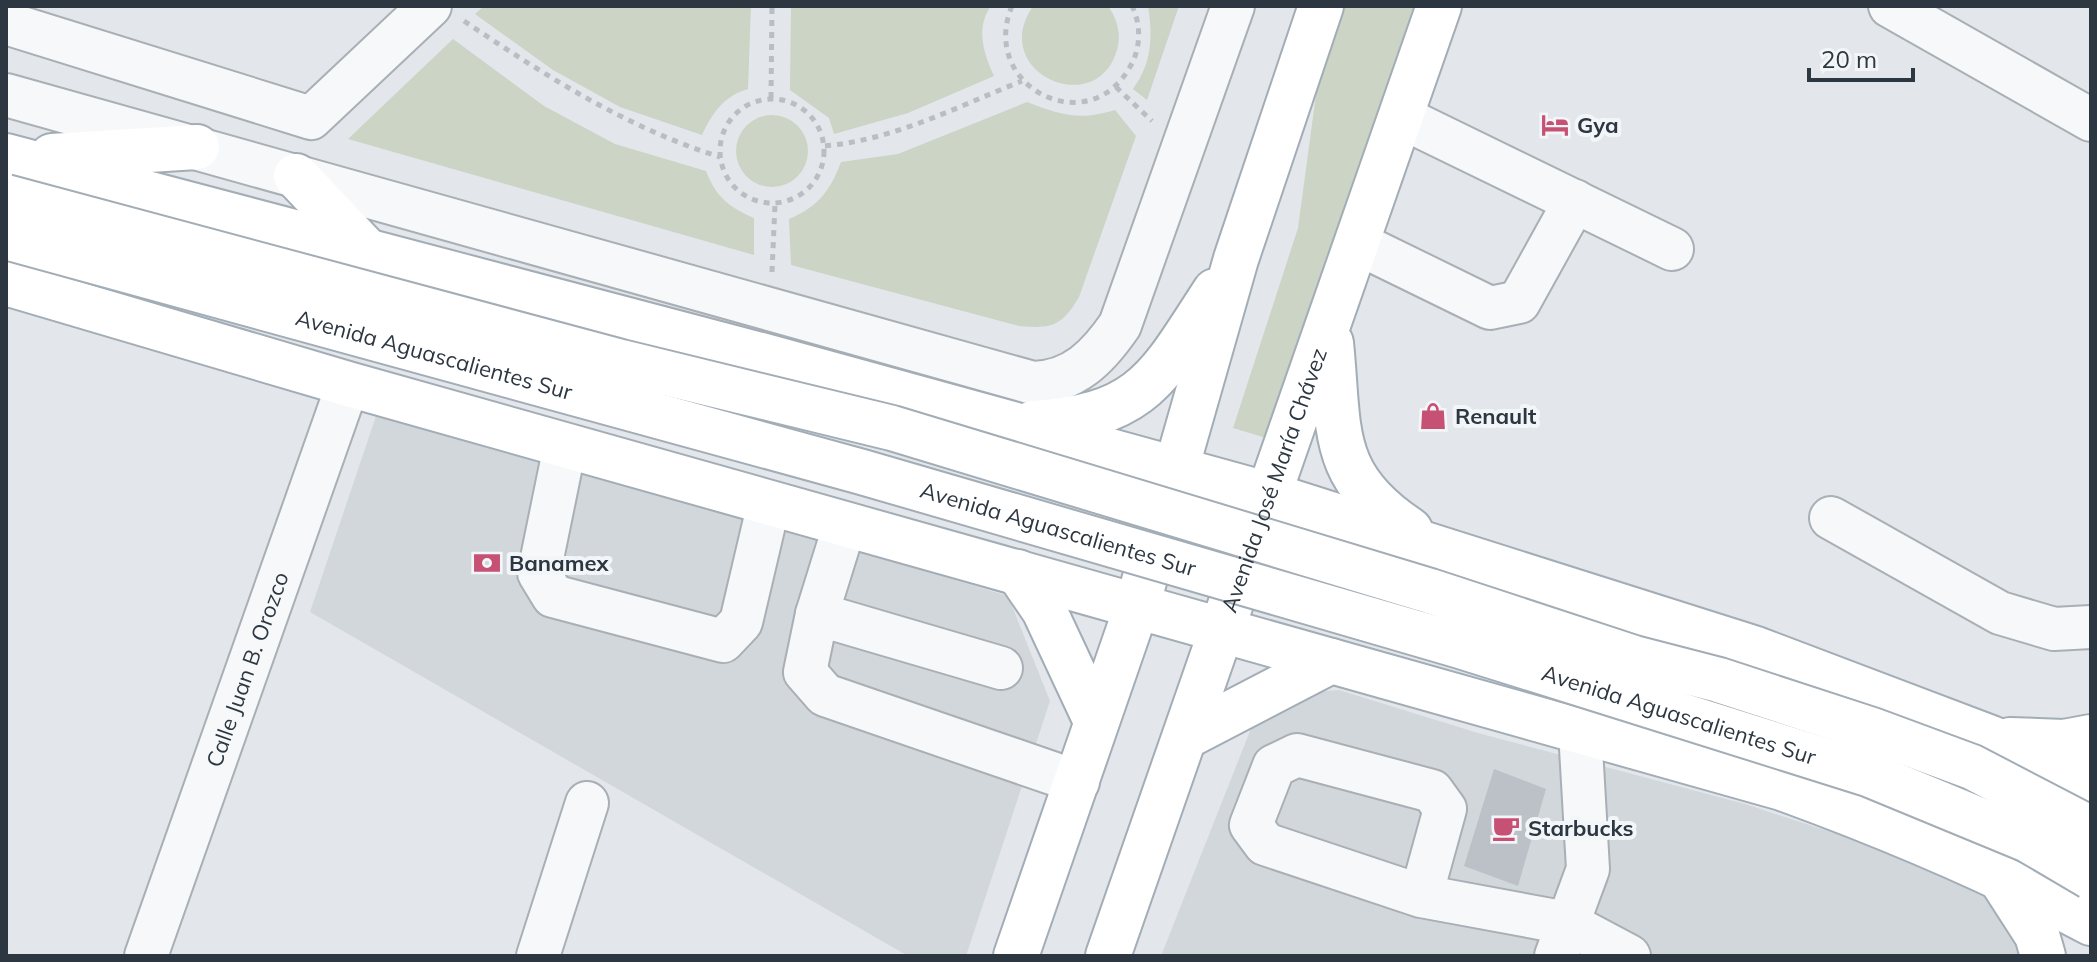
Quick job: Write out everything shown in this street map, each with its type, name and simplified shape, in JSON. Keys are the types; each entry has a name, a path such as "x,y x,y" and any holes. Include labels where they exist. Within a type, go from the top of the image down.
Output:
{"main road":[{"path":"1016,956 1078,782 1095,719 1137,606 1236,259 1321,6"},
{"name":"Avenida José María Chávez","path":"1108,956 1439,6"},
{"path":"308,146 368,252"},
{"path":"10,171 197,147"},
{"path":"10,171 368,252 772,358 1270,495 1756,649 1991,738 2091,784"},
{"name":"Avenida Aguascalientes Sur","path":"10,171 621,362 892,428 1311,554 1857,725 1972,767 2091,829"},
{"name":"Avenida Aguascalientes Sur","path":"6,237 832,463 1486,654 1868,774 2028,840 2091,877"},
{"path":"999,420 1030,423 1072,420 1140,393 1159,377 1236,259"},
{"name":"Avenida Aguascalientes Sur","path":"6,283 565,446 1782,788 1865,818 1998,874 2091,923"},
{"path":"1329,325 1338,433 1352,474 1377,508 1439,549"},
{"path":"665,474 723,472 749,465 772,450 785,424 786,394 772,358"},
{"path":"1018,572 1044,610 1095,719"},
{"path":"1185,737 1331,661"},
{"path":"1865,818 1895,819 1908,814 1931,795 1938,781 1941,766 1938,742 1926,720 1914,709"},
{"path":"1991,738 2027,742 2091,737"},
{"path":"1998,874 2037,935 2043,956"}],"street":[{"path":"9,31 308,146 777,287 1033,383 1053,382 1078,372 1106,345 1134,294 1162,125 1233,6"},
{"path":"1890,6 2091,120"},
{"path":"6,95 197,147 308,146 447,8"},
{"path":"1401,117 1672,249"},
{"path":"1357,243 1490,308 1519,302 1575,201"},
{"name":"Calle Juan B. Orozco","path":"146,956 348,384"},
{"path":"565,446 539,573 553,596 723,641 741,622 769,503"},
{"path":"1831,518 2000,613 2054,629 2091,627"},
{"path":"845,524 817,614 805,672 825,695 1078,782"},
{"path":"817,614 1001,668"},
{"path":"1561,940 1588,869 1580,731"},
{"path":"1421,896 1445,809 1432,791 1297,755 1274,766 1251,825 1265,844 1421,896 1561,940 1629,956"},
{"path":"538,956 587,803"}],"path":[{"path":"771,98 772,6"},
{"path":"1012,6 1005,21 1007,53 1022,81 1054,100 1078,103 1116,87 1136,56 1139,34 1132,6"},
{"path":"447,8 575,95 625,121 720,157"},
{"path":"825,146 866,142 913,128 1022,81"},
{"path":"1116,87 1162,125"},
{"path":"771,98 794,103 810,114 825,146 821,171 812,187 797,197 775,204 758,202 742,194 728,180 720,157 725,127 737,112 753,102 771,98"},
{"path":"775,204 777,287"},
{"path":"757,269 777,287"}],"shaded area":[{"path":"376,416 666,494 1008,596 1050,701 966,956 908,956 310,612"},
{"path":"1339,690 1478,733 1745,804 1874,846 1994,896 2033,956 1161,956 1252,726 1311,692"}],"green space":[{"path":"484,6 751,6 748,89 720,106 702,135 620,107 553,70 475,14"},
{"path":"791,6 991,6 982,32 984,50 994,76 908,113 834,134 829,118 790,90"},
{"path":"1033,6 1108,6 1117,23 1119,40 1116,53 1104,73 1087,83 1068,85 1049,79 1034,67 1024,50 1023,30"},
{"path":"1148,6 1179,6 1147,100 1133,89 1150,49"},
{"path":"1328,6 1427,6 1273,440 1233,428 1298,228"},
{"path":"453,39 544,106 615,144 706,171 724,200 754,218 754,255 348,139"},
{"path":"1027,102 1080,116 1115,110 1136,136 1079,297 1061,320 1048,326 1019,326 791,265 789,219 822,197 841,162 898,154"},
{"path":"772,115 792,121 802,131 808,151 802,171 792,181 772,187 752,181 742,171 736,151 742,131 752,121"}],"building":[{"name":"Starbucks","path":"1494,769 1546,789 1518,886 1464,866"}],"place":[{"name":"Gya","path":"1555,125"},
{"name":"Renault","path":"1433,416"},
{"name":"Banamex","path":"487,563"},
{"name":"Starbucks","path":"1506,828"}]}
